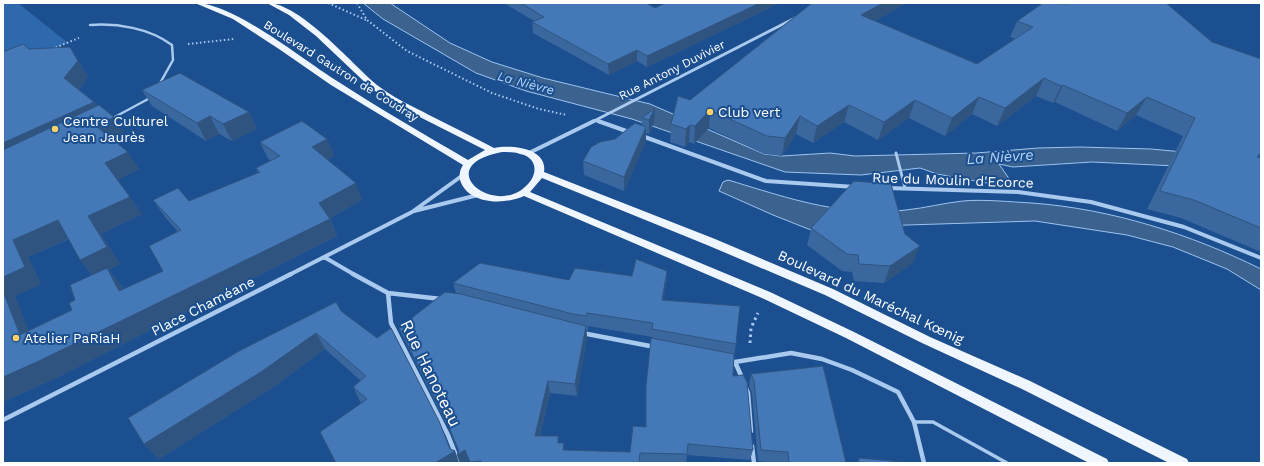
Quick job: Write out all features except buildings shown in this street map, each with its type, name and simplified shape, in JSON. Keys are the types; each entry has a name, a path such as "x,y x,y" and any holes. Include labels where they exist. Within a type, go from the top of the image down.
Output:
{"main road":[{"name":"Boulevard Gautron de Coudray","path":"198,3 235,18 334,83 468,164"},
{"name":"Boulevard Gautron de Coudray","path":"270,3 291,14 319,34 375,87 401,104 492,150"},
{"path":"512,149 529,153 538,162 540,166 540,174 535,184 523,192 500,198 489,197 478,194 470,189 465,182 464,174 468,164 483,154 492,150 512,149"},
{"name":"Boulevard du Maréchal Kœnig","path":"540,174 711,242 829,292 926,340 1026,385 1182,463"},
{"path":"523,192 766,295 850,335 1102,463"}],"street":[{"name":"Rue Antony Duvivier","path":"529,153 804,13"},
{"path":"596,120 633,133"},
{"name":"Rue du Moulin d'Ecorce","path":"640,135 766,181 860,187"},
{"name":"Place Chaméane","path":"3,420 412,212 464,174"},
{"name":"Rue du Moulin d'Ecorce","path":"882,188 1018,192 1091,202 1184,227 1261,258"},
{"name":"Place Chaméane","path":"412,212 478,194"},
{"path":"324,257 388,294 445,299"},
{"name":"Rue Hanoteau","path":"388,294 391,323 448,435 459,463"},
{"path":"573,331 658,347"},
{"path":"720,359 735,362 791,353 822,359 852,370 898,392 914,422 924,463"},
{"path":"735,362 748,393 754,463"}],"lane":[{"path":"90,25 105,23 154,35 166,39 172,45 173,60 155,91"},
{"path":"110,120 151,98"},
{"path":"896,153 905,188"},
{"path":"914,422 932,422 1007,463"}],"path":[{"path":"328,3 367,20 407,51 492,93 539,109 596,120"},
{"path":"357,3 367,20"},
{"path":"46,51 86,36 91,31 90,25"},
{"path":"172,45 265,37"},
{"path":"748,359 751,328 766,295"}],"shaded area":[{"path":"3,3 18,3 68,43 3,67"}],"water":[{"name":"La Nièvre","path":"363,3 390,3 450,43 492,62 543,78 650,104 764,154 782,156 830,153 855,156 976,153 1038,148 1080,147 1151,149 1194,153 1198,167 1092,162 1013,167 999,164 1012,183 987,183 937,174 920,168 861,175 785,172 632,119 526,91 476,73 383,19"},
{"path":"728,180 795,200 846,210 874,212 895,211 979,200 1032,203 1092,211 1150,225 1178,234 1234,256 1261,269 1261,290 1227,269 1173,247 1127,235 1035,221 907,225 832,229 816,232 719,191 723,182"}],"place":[{"name":"Club vert","path":"710,112"},
{"name":"Centre Culturel Jean Jaurès","path":"55,129"},
{"name":"Atelier PaRiaH","path":"16,338"}]}
